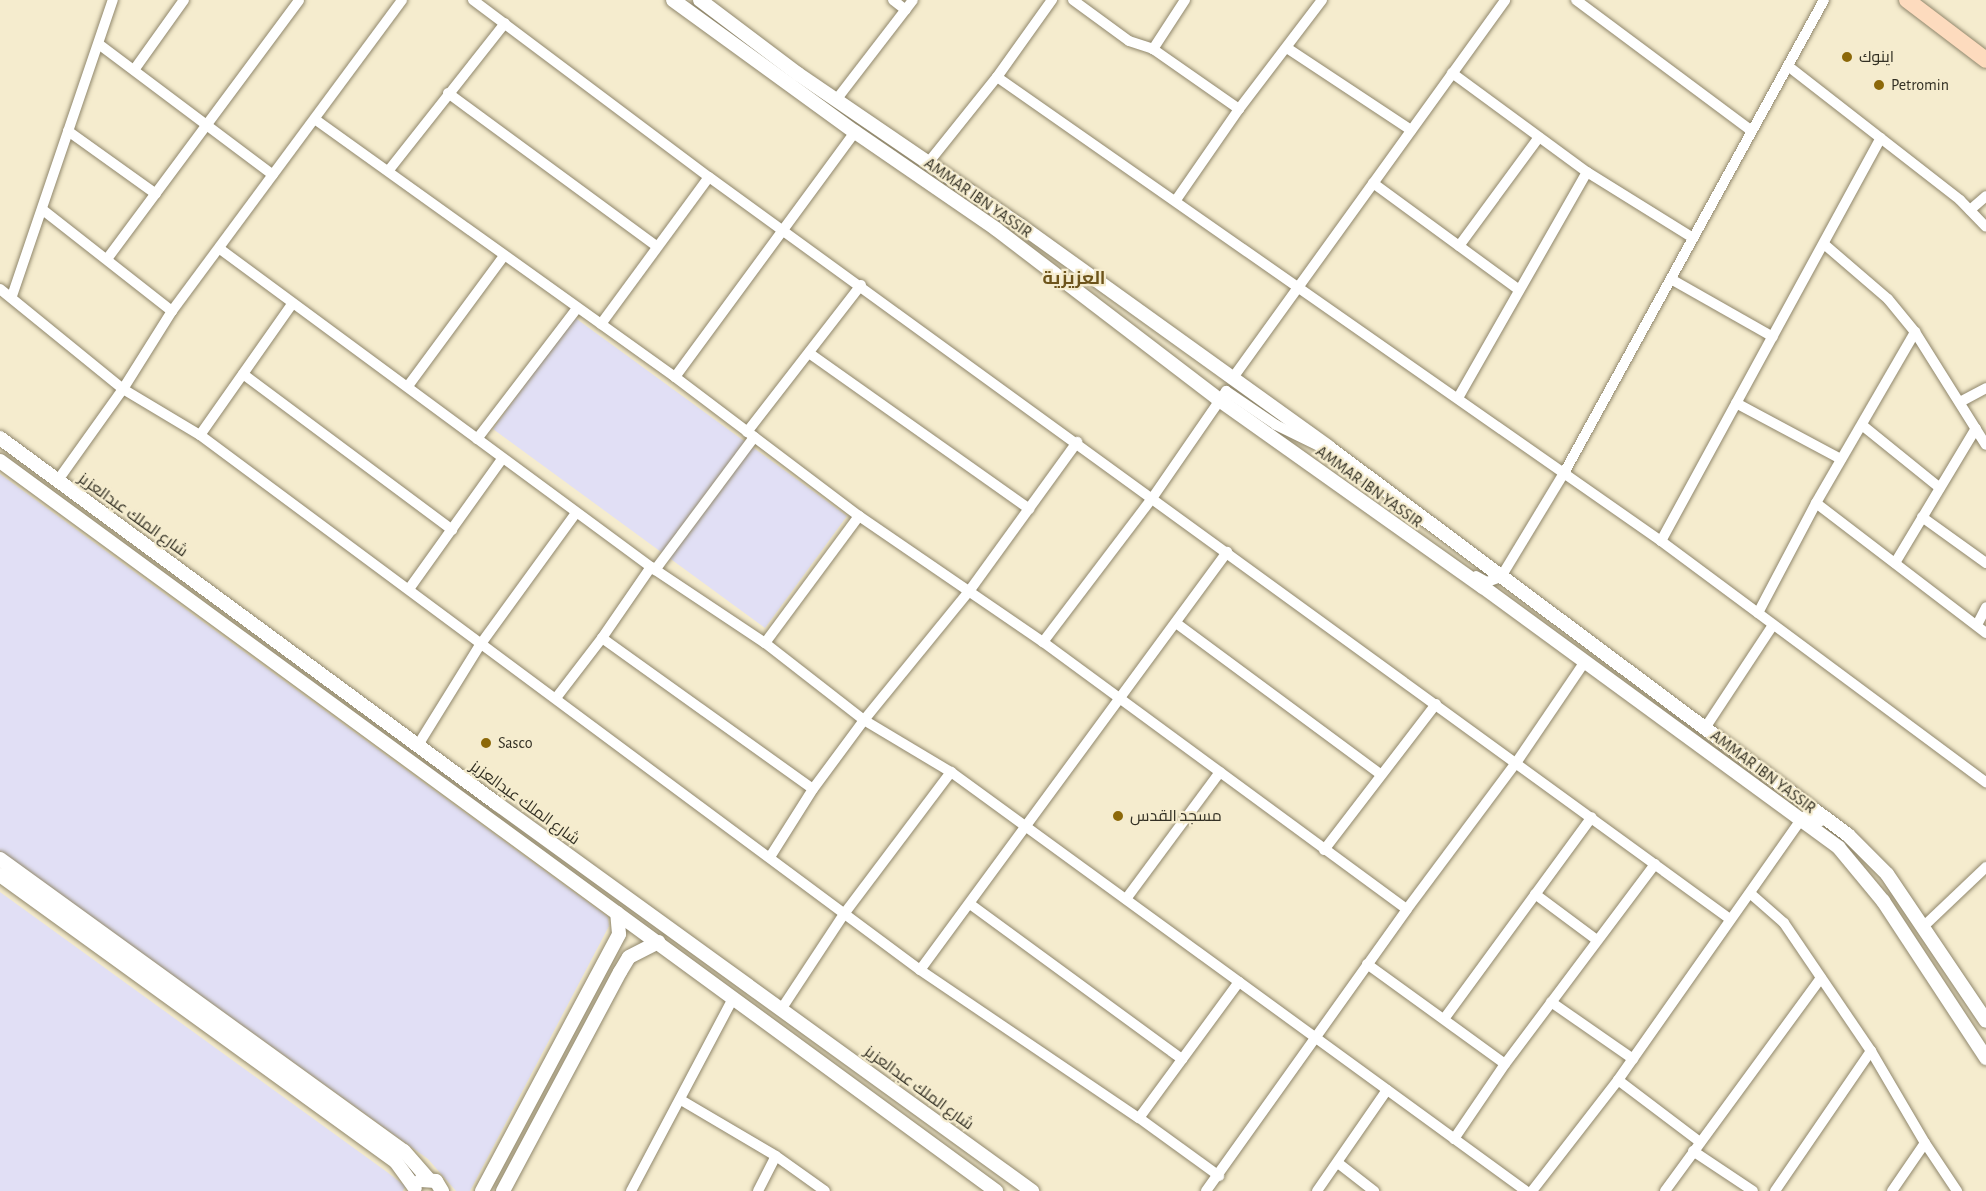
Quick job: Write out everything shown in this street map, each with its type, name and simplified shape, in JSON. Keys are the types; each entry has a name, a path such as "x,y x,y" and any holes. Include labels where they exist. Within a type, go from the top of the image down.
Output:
{"main road":[{"path":"1906,0 1985,59"},
{"path":"1924,0 1985,59"}],"street":[{"path":"12,296 43,210 68,130 100,45 113,0"},
{"path":"134,70 184,0"},
{"path":"107,259 298,0"},
{"path":"58,480 123,389 172,311 316,120 402,0"},
{"path":"473,0 709,177 1153,497 1730,919"},
{"name":"AMMAR IBN YASSIR","path":"674,0 855,132 996,229 1218,399 1839,848 1883,901 1986,1058"},
{"name":"AMMAR IBN YASSIR","path":"700,0 836,100 1336,453 1855,841 1887,874 1986,1021"},
{"path":"892,0 906,10"},
{"path":"836,100 913,0"},
{"path":"928,163 997,77 1052,0"},
{"path":"1073,0 1129,41 1153,49 1239,110"},
{"path":"1153,49 1185,0"},
{"path":"1176,200 1239,110 1322,0"},
{"path":"1232,379 1505,0"},
{"path":"1576,0 1752,130"},
{"path":"1424,547 1487,582 1501,577 1564,473 1788,66 1820,2"},
{"path":"389,170 505,23"},
{"path":"100,45 273,175"},
{"path":"1287,48 1412,130"},
{"path":"1788,66 1970,210 1986,227"},
{"path":"1452,73 1587,172 1693,238"},
{"path":"997,77 1661,541 1986,782"},
{"path":"448,93 656,246"},
{"path":"316,120 389,170 504,256 675,377 859,516 1043,642 1407,909"},
{"path":"68,130 156,194"},
{"path":"675,377 855,132"},
{"path":"1459,246 1539,136"},
{"path":"1661,541 1881,138"},
{"path":"1458,398 1587,172"},
{"path":"601,324 656,246 709,177"},
{"path":"1373,183 1519,290"},
{"path":"1970,210 1986,196"},
{"path":"43,210 172,311"},
{"path":"1824,244 1888,298 1915,332 1986,445"},
{"path":"220,249 653,569 765,644 864,720 951,772 1526,1191"},
{"path":"408,386 504,256"},
{"path":"1671,279 1773,337"},
{"path":"556,698 861,285"},
{"path":"0,289 12,296 123,389 200,435 409,589 480,645 556,698 770,856 920,970 1139,1118 1219,1176"},
{"path":"200,435 292,304"},
{"path":"477,439 577,308"},
{"path":"1758,613 1816,502 1915,332"},
{"path":"809,353 1029,509"},
{"path":"243,374 452,530"},
{"path":"1960,402 1986,388"},
{"path":"1043,642 1153,497 1218,399 1226,391 1276,425 1336,453"},
{"path":"1737,403 1841,459"},
{"path":"1862,425 1940,488"},
{"path":"1895,563 1976,428"},
{"name":"شارع الملك عبدالعزيز","path":"0,438 1032,1191"},
{"path":"770,856 813,789 864,720 970,590 1077,442"},
{"path":"409,589 502,459"},
{"name":"شارع الملك عبدالعزيز","path":"0,461 996,1191"},
{"path":"1816,502 1986,633"},
{"path":"418,745 480,645 576,513"},
{"path":"765,644 859,516"},
{"path":"1922,517 1986,563"},
{"path":"920,970 1227,552"},
{"path":"1977,625 1986,607"},
{"path":"1176,622 1380,774"},
{"path":"1706,728 1773,624"},
{"path":"602,638 813,789"},
{"path":"1206,1191 1219,1176 1367,964 1516,762 1584,663"},
{"path":"1324,850 1380,774 1436,704"},
{"path":"782,1008 844,914 951,772"},
{"path":"1126,899 1220,772"},
{"path":"1532,1191 1618,1080 1730,919 1751,894 1800,821 1807,815 1814,816 1855,841"},
{"path":"1444,1019 1592,818"},
{"path":"0,859 404,1151 428,1179"},
{"path":"1454,1138 1505,1064 1654,864"},
{"path":"1923,927 1986,867"},
{"path":"0,875 396,1162 414,1190 420,1181 428,1179 436,1181 442,1191"},
{"path":"1535,894 1597,940"},
{"path":"1751,894 1784,923 1871,1051 1925,1143 1958,1191"},
{"path":"970,904 1182,1059"},
{"path":"482,1191 612,946 620,929 617,913"},
{"path":"503,1191 630,957 658,942"},
{"path":"612,946 622,949 630,957"},
{"path":"1367,964 1505,1064"},
{"path":"1665,1191 1821,978"},
{"path":"1139,1118 1239,981"},
{"path":"631,1191 734,998"},
{"path":"1551,1002 1633,1059"},
{"path":"1790,1191 1777,1187 1871,1051"},
{"path":"1618,1080 1753,1191"},
{"path":"1317,1191 1388,1090"},
{"path":"681,1100 776,1156 825,1191"},
{"path":"1892,1191 1925,1143"},
{"path":"758,1191 776,1156"},
{"path":"1338,1163 1374,1191"}],"shaded area":[{"path":"574,317 847,516 765,628 493,429"},
{"path":"0,474 608,917 609,926 470,1191 456,1191 428,1159 0,851"},
{"path":"0,892 387,1172 405,1186 403,1191 0,1191"}],"place":[{"name":"اينوك","path":"1847,57"},
{"name":"Petromin","path":"1879,85"},
{"name":"Sasco","path":"486,743"},
{"name":"مسجد القدس","path":"1118,816"}],"district":[{"name":"العزيزية","path":"1074,279"}]}
